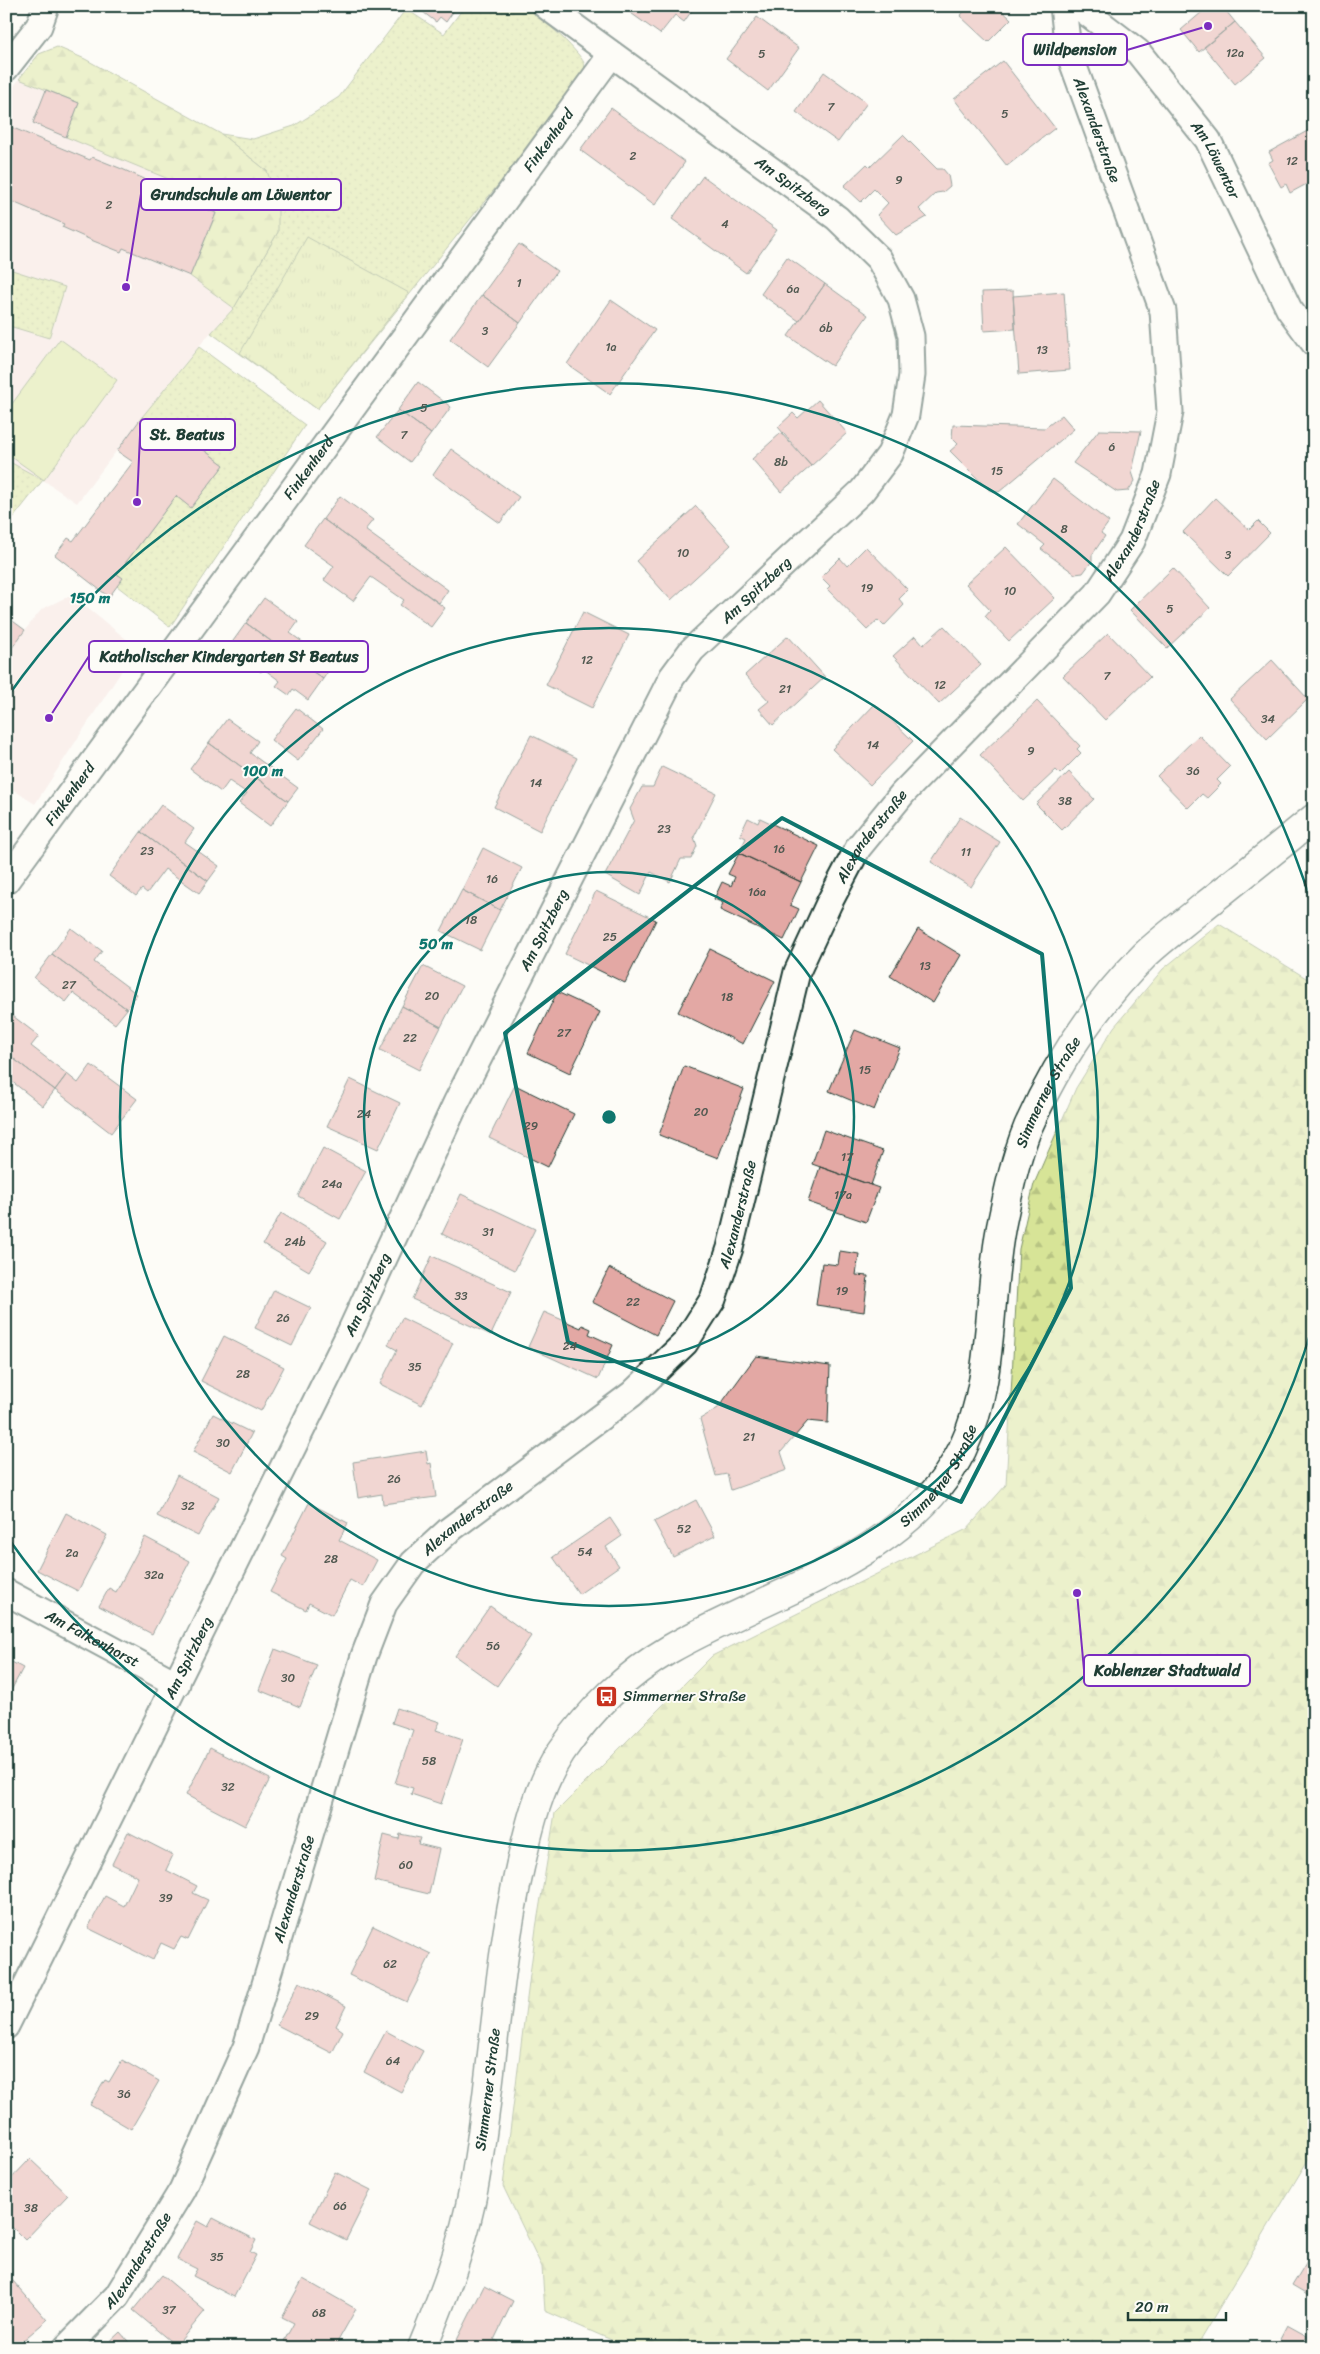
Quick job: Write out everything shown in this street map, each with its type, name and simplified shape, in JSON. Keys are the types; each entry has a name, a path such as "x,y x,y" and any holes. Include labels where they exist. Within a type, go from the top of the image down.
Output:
{"street":[{"path":"6,68 38,26 46,6"},
{"name":"Am Spitzberg","path":"6,2026 177,1684 346,1338 456,1103 672,677 692,650 862,491 890,454 906,415 912,375 911,336 902,299 878,260 837,218 546,6"},
{"name":"Alexanderstraße","path":"66,2348 117,2296 182,2190 246,2046 364,1656 384,1604 413,1563 448,1531 632,1394 685,1343 713,1299 730,1248 797,972 829,902 858,848 902,793 1097,594 1132,541 1158,474 1170,412 1163,311 1068,50 1062,6"},
{"name":"Am Löwentor","path":"1078,6 1138,52 1208,140 1289,309 1314,343"},
{"name":"Finkenherd","path":"6,880 611,55"},
{"name":"Simmerner Straße","path":"422,2348 455,2267 474,2187 512,1902 533,1809 559,1754 607,1696 668,1650 856,1556 911,1516 945,1478 962,1449 975,1414 986,1363 996,1254 1011,1178 1028,1128 1062,1061 1104,1000 1146,954 1314,818"},
{"name":"Am Falkenhorst","path":"6,1592 177,1684"}],"highlighted area":[{"path":"782,818 1042,954 1071,1288 961,1502 568,1342 505,1033"}],"shaded area":[{"path":"57,47 85,59 221,134 234,308 205,339 142,417 77,503 43,480 6,527 6,96 39,54"},
{"path":"71,595 130,642 134,652 35,804 6,785 6,616 25,630 42,609"}],"green space":[{"path":"465,6 522,6 536,14 556,31 581,57 585,68 581,82 317,409 211,333 234,308 278,232 267,171 221,134 253,139 294,126 339,97 406,9 444,34"},
{"path":"57,47 85,59 221,134 267,171 278,204 278,232 234,308 190,276 216,214 212,211 219,194 191,182 188,187 66,137 79,103 19,79 39,54"},
{"path":"307,237 409,293 317,409 240,353"},
{"path":"6,268 65,287 49,338 6,325"},
{"path":"60,339 117,380 44,480 6,453 6,412"},
{"path":"199,347 305,425 170,627 117,586 117,574 176,496 191,507 224,465 167,422 159,430 142,417"},
{"path":"6,460 43,480 6,527"},
{"path":"1219,924 1314,983 1314,2150 1195,2348 614,2348 616,2342 545,2311 542,2267 503,2186 536,1928 555,1813 712,1656 967,1529 1006,1485 1019,1249 1034,1184 1076,1088 1114,1027 1163,969"}],"building":[{"path":"415,6 457,6 446,22 440,17 436,22"},
{"path":"621,6 695,6 684,22 675,15 660,34"},
{"path":"969,6 997,6 1011,19 988,42 960,16"},
{"path":"1209,6 1222,6 1235,22 1199,52 1181,30"},
{"path":"757,17 799,48 768,91 726,59"},
{"path":"1235,22 1266,58 1235,84 1204,47"},
{"path":"1003,61 1055,128 1007,166 954,99"},
{"path":"824,72 867,103 838,142 796,112"},
{"path":"46,90 79,103 66,137 33,123"},
{"path":"611,108 685,162 655,205 580,150"},
{"path":"6,125 90,160 92,157 122,169 151,182 150,185 216,213 190,276 123,248 121,252 91,240 62,227 64,224 6,199"},
{"path":"1311,129 1314,136 1314,180 1290,193 1286,184 1281,187 1268,163 1273,160 1269,152"},
{"path":"903,135 937,169 943,169 948,175 950,186 943,192 936,193 919,209 927,217 896,235 877,215 888,203 874,189 861,202 844,186 867,164 870,167"},
{"path":"703,176 777,230 746,273 672,219"},
{"path":"190,182 219,194 212,211 183,199"},
{"path":"519,244 557,271 520,323 482,295"},
{"path":"787,257 825,284 799,321 761,294"},
{"path":"825,284 868,315 832,366 788,336"},
{"path":"1013,291 1015,329 984,331 982,292"},
{"path":"1064,292 1070,370 1019,374 1013,296"},
{"path":"482,295 520,323 488,367 450,339"},
{"path":"611,300 655,330 610,394 567,364"},
{"path":"418,382 451,407 431,434 398,410"},
{"path":"818,400 847,433 811,466 778,427 793,413 798,418"},
{"path":"398,410 431,434 410,462 377,437"},
{"path":"1062,415 1074,429 999,492 989,490 950,451 958,444 952,438 953,425 1045,428"},
{"path":"142,417 159,430 166,422 224,465 191,508 176,496 117,574 123,578 109,597 55,555 68,538 73,541 133,462 117,451"},
{"path":"1099,430 1141,431 1132,472 1135,481 1128,491 1117,492 1073,463"},
{"path":"781,433 811,466 781,492 752,459"},
{"path":"451,449 519,497 500,523 433,475"},
{"path":"1053,479 1109,522 1101,533 1105,536 1092,555 1092,561 1083,573 1075,574 1041,549 1045,545 1018,524"},
{"path":"340,496 373,520 365,530 448,590 439,603 323,519"},
{"path":"1215,498 1249,530 1258,521 1270,533 1228,576 1183,532"},
{"path":"696,506 731,545 671,600 636,561"},
{"path":"323,519 445,608 431,627 400,605 404,600 371,577 353,601 324,580 334,566 304,545"},
{"path":"866,547 908,590 899,599 904,605 884,626 878,620 867,630 827,589 830,586 821,577 840,558 847,566"},
{"path":"1006,547 1055,598 1009,641 985,616 990,610 966,584"},
{"path":"1173,568 1210,608 1167,648 1130,610"},
{"path":"264,598 298,622 290,633 333,664 323,679 246,623"},
{"path":"583,612 629,635 592,708 546,685"},
{"path":"6,616 25,630 6,656"},
{"path":"246,623 323,679 308,700 293,689 289,695 276,686 280,681 264,669 261,672 228,648"},
{"path":"944,626 981,665 939,704 893,656 915,636 923,645"},
{"path":"1108,633 1150,677 1105,720 1063,676"},
{"path":"788,636 825,677 773,725 759,709 769,701 745,675"},
{"path":"1272,660 1308,699 1267,739 1230,699"},
{"path":"1037,701 1080,746 1077,749 1081,753 1060,774 1056,770 1023,801 980,755"},
{"path":"875,704 913,741 870,785 832,749"},
{"path":"296,708 323,729 298,761 271,740"},
{"path":"227,719 258,741 250,753 298,788 288,801 209,743"},
{"path":"531,735 577,758 540,831 494,807"},
{"path":"1199,735 1230,767 1217,780 1221,784 1207,798 1202,794 1188,808 1157,776"},
{"path":"209,743 288,801 270,826 239,803 247,793 229,781 221,792 190,769"},
{"path":"662,767 716,793 694,837 697,846 691,859 681,859 670,882 651,872 640,895 605,875 634,820 630,809 642,787 653,787"},
{"path":"1069,772 1094,799 1062,830 1036,804"},
{"path":"161,805 194,829 185,842 219,866 208,881 141,832"},
{"path":"960,817 1000,842 971,887 931,862"},
{"path":"748,818 758,823 760,818 819,846 801,882 739,853 746,838 740,835"},
{"path":"141,832 208,881 199,893 165,869 147,893 142,889 136,896 109,876"},
{"path":"483,848 522,868 500,910 462,890"},
{"path":"739,853 801,882 790,905 799,909 784,940 720,910 723,903 714,899 722,882 731,886 735,877 728,874"},
{"path":"462,890 500,910 480,950 441,931"},
{"path":"596,891 656,920 625,983 565,954"},
{"path":"71,928 102,951 94,962 137,994 127,1009 52,954"},
{"path":"918,929 961,955 933,1003 890,976"},
{"path":"710,949 775,981 743,1044 678,1012"},
{"path":"52,954 127,1009 115,1024 73,993 66,1002 34,978"},
{"path":"423,966 462,986 441,1027 402,1006"},
{"path":"557,992 600,1012 570,1073 528,1053"},
{"path":"402,1006 441,1027 419,1070 380,1050"},
{"path":"9,1013 39,1036 31,1046 67,1074 55,1090 6,1053 6,1017"},
{"path":"855,1030 900,1048 874,1110 829,1091"},
{"path":"6,1053 55,1090 43,1106 10,1080 6,1084"},
{"path":"91,1065 137,1099 111,1133 55,1090 67,1074 78,1083"},
{"path":"684,1066 744,1089 718,1158 659,1135"},
{"path":"350,1079 400,1103 378,1149 327,1126"},
{"path":"515,1085 574,1114 548,1167 489,1138"},
{"path":"824,1130 883,1151 871,1185 812,1164"},
{"path":"323,1148 366,1171 340,1219 298,1196"},
{"path":"820,1167 879,1188 866,1222 808,1202"},
{"path":"461,1194 535,1229 515,1270 442,1234"},
{"path":"281,1213 327,1241 309,1271 263,1244"},
{"path":"840,1251 859,1254 856,1275 868,1276 864,1312 816,1305 822,1263 838,1265"},
{"path":"432,1256 511,1292 491,1335 412,1299"},
{"path":"609,1268 673,1301 656,1335 592,1302"},
{"path":"274,1290 311,1308 292,1346 255,1328"},
{"path":"544,1312 581,1328 582,1325 591,1329 589,1334 613,1345 598,1379 528,1347"},
{"path":"402,1318 453,1343 422,1405 380,1384 397,1350 388,1345"},
{"path":"224,1336 284,1367 261,1411 201,1381"},
{"path":"756,1356 830,1366 828,1423 808,1421 781,1452 787,1470 731,1490 727,1474 716,1476 700,1419 718,1408"},
{"path":"213,1414 252,1433 232,1472 193,1452"},
{"path":"426,1451 428,1464 431,1463 436,1497 383,1504 382,1494 358,1498 353,1462"},
{"path":"177,1475 219,1497 198,1536 157,1516"},
{"path":"696,1500 715,1536 673,1557 654,1522"},
{"path":"309,1503 348,1523 339,1540 377,1560 363,1587 350,1580 332,1615 309,1603 306,1610 270,1592 287,1559 282,1556"},
{"path":"66,1513 107,1535 78,1591 37,1570"},
{"path":"610,1518 622,1536 606,1547 619,1566 579,1594 553,1557"},
{"path":"145,1537 190,1561 152,1634 99,1606 109,1588 116,1592"},
{"path":"490,1606 531,1636 497,1686 455,1656"},
{"path":"275,1649 317,1665 300,1707 259,1690"},
{"path":"6,1659 23,1668 6,1700"},
{"path":"397,1708 440,1722 436,1730 463,1739 441,1804 411,1794 413,1788 395,1783 413,1730 392,1723"},
{"path":"210,1748 270,1779 245,1826 186,1795"},
{"path":"128,1832 173,1855 166,1870 197,1886 193,1893 208,1900 188,1940 181,1937 174,1949 161,1943 153,1960 88,1928 105,1896 124,1906 138,1877 112,1864"},
{"path":"400,1834 420,1838 418,1844 439,1849 429,1894 374,1881 384,1835 399,1839"},
{"path":"373,1926 431,1954 407,2002 349,1975"},
{"path":"299,1982 346,2006 336,2026 343,2031 332,2053 277,2025"},
{"path":"386,2031 423,2051 401,2092 364,2072"},
{"path":"122,2060 159,2081 131,2129 90,2105 105,2080 109,2082"},
{"path":"30,2159 68,2195 25,2240 6,2221 6,2184"},
{"path":"335,2172 371,2190 346,2240 310,2222"},
{"path":"213,2218 256,2240 250,2252 256,2255 234,2297 193,2276 197,2269 177,2259 197,2221 208,2227"},
{"path":"1312,2253 1314,2254 1314,2299 1292,2286"},
{"path":"6,2273 47,2320 14,2348 6,2348"},
{"path":"162,2275 205,2311 176,2346 133,2310"},
{"path":"303,2279 356,2309 334,2348 296,2348 284,2341 294,2323 282,2317"},
{"path":"484,2286 513,2301 494,2340 499,2342 496,2348 453,2348"},
{"path":"1287,2325 1307,2336 1301,2348 1284,2348 1277,2344"},
{"path":"120,2332 134,2348 103,2348"}],"place":[{"name":"Wildpension","path":"1208,26"},
{"name":"Grundschule am Löwentor","path":"126,287"},
{"name":"St. Beatus","path":"137,502"},
{"name":"Katholischer Kindergarten St Beatus","path":"49,718"},
{"name":"Koblenzer Stadtwald","path":"1077,1593"},
{"name":"Simmerner Straße","path":"607,1696"}]}
